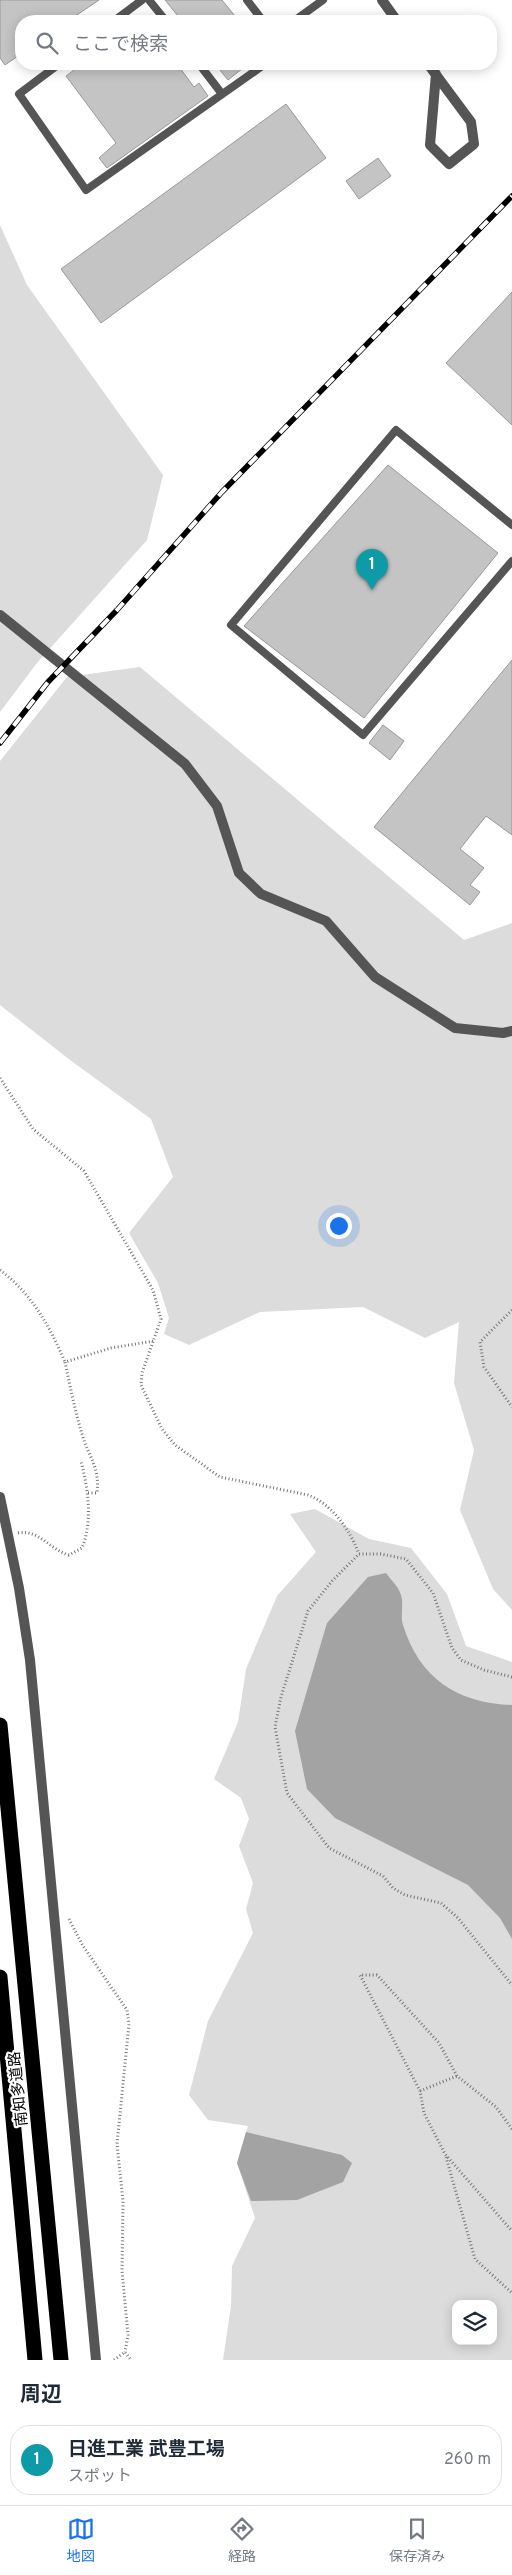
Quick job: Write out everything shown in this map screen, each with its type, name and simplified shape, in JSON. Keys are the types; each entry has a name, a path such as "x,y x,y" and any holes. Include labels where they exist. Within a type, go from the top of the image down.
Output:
{"highway":[{"name":"南知多道路","path":"0,1725 61,2360"},
{"name":"南知多道路","path":"0,1977 35,2360"}],"street":[{"path":"382,0 393,15"},
{"path":"433,70 436,74 471,122 474,144 448,164 430,145 436,74"},
{"path":"0,615 34,640 184,764 217,806 239,873 261,894 326,921 375,977 455,1028 503,1033 512,1031"},
{"path":"0,1497 9,1537 30,1660 96,2360"}],"lane":[{"path":"122,15 142,0"},
{"path":"150,0 161,15"},
{"path":"247,0 258,15"},
{"path":"302,15 323,0"},
{"path":"51,70 19,94 86,190 256,70"},
{"path":"204,70 222,94"},
{"path":"512,525 396,430 230,625 363,735 512,561"}],"path":[{"path":"0,1078 33,1129 84,1170 153,1290 162,1319 142,1373 141,1385 162,1429 175,1445 220,1477 308,1495 321,1500 354,1540 359,1554"},
{"path":"0,1270 25,1292 37,1306 65,1362 82,1436 96,1465 99,1478 97,1494 88,1493"},
{"path":"512,1310 480,1342 484,1366 512,1407"},
{"path":"65,1362 111,1348 154,1341"},
{"path":"9,1537 28,1532 39,1536 60,1552 69,1555 78,1552 86,1538 88,1493 81,1461"},
{"path":"512,1677 484,1670 461,1660 452,1648 433,1593 406,1560 381,1554 359,1554 332,1581 308,1611 281,1697 276,1727 288,1793 329,1848 384,1876 393,1888 405,1895 441,1903 458,1918 512,1985"},
{"path":"53,1900 63,1909 83,1946 127,2010 129,2024 117,2144 123,2201 122,2271 128,2335 125,2352 114,2360"},
{"path":"512,2129 496,2107 457,2076 439,2043 377,1976 360,1975 420,2091 424,2113 445,2154 475,2259 512,2294"},
{"path":"420,2091 457,2076"},
{"path":"445,2154 512,2231"},
{"path":"125,2352 131,2360"}],"shaded area":[{"path":"0,225 27,285 163,475 147,540 37,663 0,712"},
{"path":"140,667 464,940 512,923 512,1610 493,1589 460,1510 474,1450 454,1383 459,1322 425,1338 363,1307 260,1312 189,1345 164,1334 169,1318 158,1283 129,1233 173,1177 151,1119 70,1060 0,1005 0,761 67,677"},
{"path":"315,1509 369,1539 411,1548 447,1594 466,1646 512,1662 512,2360 223,2360 231,2306 232,2266 255,2218 237,2163 248,2126 208,2120 189,2095 208,2021 253,1933 246,1909 253,1883 239,1846 249,1819 241,1798 214,1779 238,1722 246,1669 277,1596 316,1552 290,1514"},
{"path":"386,1573 400,1592 402,1621 410,1644 430,1674 443,1685 458,1693 492,1703 512,1705 512,1939 500,1918 468,1885 335,1818 307,1789 295,1731 327,1623 368,1577"},
{"path":"246,2132 342,2155 352,2163 343,2182 297,2200 251,2201 237,2163"}],"building":[{"path":"0,0 99,0 77,15 15,15 15,58 5,65 0,58"},
{"path":"165,0 222,0 234,15 177,15"},
{"path":"74,70 181,70 194,87 199,83 208,96 107,168 99,158 116,143 66,76"},
{"path":"220,70 240,70 228,80"},
{"path":"286,104 326,158 101,323 61,269"},
{"path":"378,158 391,176 359,199 346,181"},
{"path":"512,292 512,425 446,363"},
{"path":"388,465 498,553 364,718 244,626"},
{"path":"512,660 512,835 486,816 460,849 484,868 470,885 480,892 470,905 374,827"},
{"path":"383,725 404,741 390,760 369,743"}],"railway":[{"path":"0,743 48,682 117,610 222,492 512,196"}],"place":[{"name":"日進工業 武豊工場","path":"372,590"}]}
